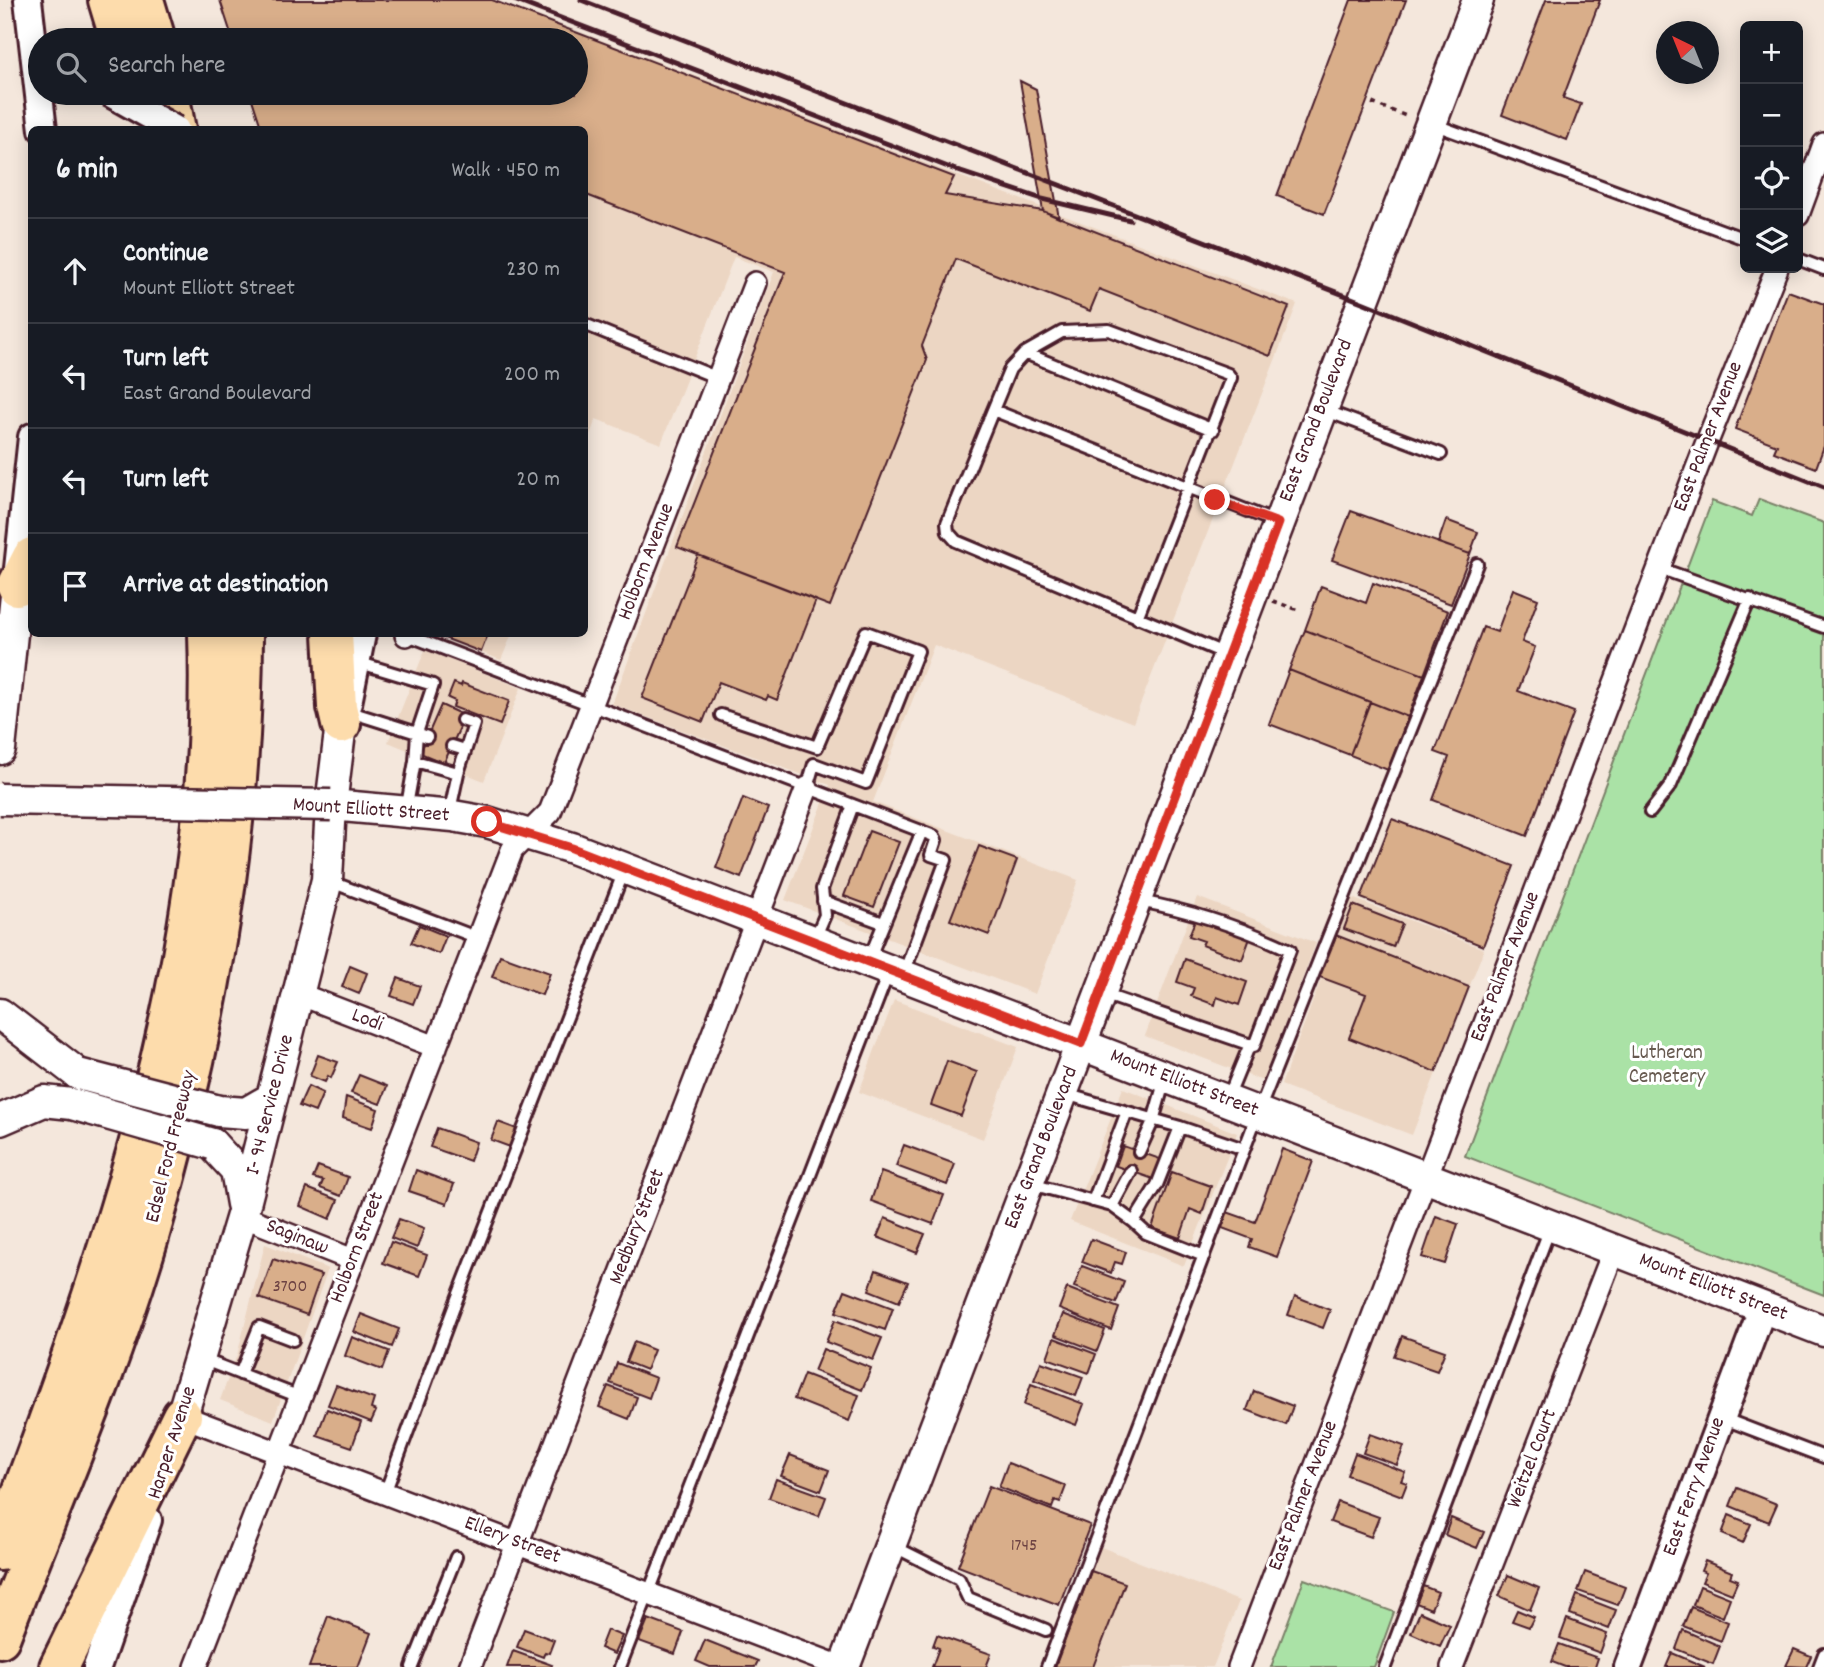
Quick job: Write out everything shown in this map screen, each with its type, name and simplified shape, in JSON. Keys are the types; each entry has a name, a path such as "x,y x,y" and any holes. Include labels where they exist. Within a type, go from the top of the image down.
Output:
{"highway":[{"path":"108,0 116,28"},
{"path":"144,0 152,28"},
{"path":"140,108 169,126"},
{"name":"Edsel Ford Freeway","path":"0,1551 120,1215 169,1034 195,877 209,718 208,637"},
{"name":"Edsel Ford Freeway","path":"0,1638 118,1328 149,1237 195,1056 223,905 243,685 243,637"},
{"path":"344,648 344,717"},
{"path":"59,1667 182,1416"}],"main road":[{"name":"East Grand Boulevard","path":"842,1667 891,1545 1322,409 1419,120 1478,0"},
{"path":"0,749 24,571"},
{"path":"299,994 327,880 331,805 344,717"},
{"name":"Mount Elliott Street","path":"0,799 331,805 449,815 530,835 814,941 1824,1331"},
{"name":"I- 94 Service Drive","path":"242,1214 299,994"},
{"path":"0,1014 78,1074 219,1111 246,1113 272,1098"},
{"path":"0,1120 44,1101 72,1104 212,1144 236,1170 242,1214"},
{"name":"Harper Avenue","path":"182,1416 242,1214"}],"street":[{"path":"29,0 44,28"},
{"path":"29,0 33,28"},
{"path":"43,105 43,126"},
{"path":"140,108 169,126"},
{"path":"1800,210 1824,144"},
{"name":"East Palmer Avenue","path":"1239,1667 1659,568 1775,273"},
{"name":"Holborn Avenue","path":"530,835 550,812 755,283"},
{"path":"24,571 20,525 28,466"},
{"path":"344,648 358,637"},
{"name":"Medbury Street","path":"470,1667 807,788"},
{"name":"Holborn Street","path":"196,1667 512,850 530,835"},
{"name":"Lodi","path":"299,994 436,1047"},
{"name":"Saginaw","path":"242,1214 353,1260"},
{"name":"Weitzel Court","path":"1452,1667 1614,1250"},
{"name":"East Ferry Avenue","path":"1628,1667 1763,1307"},
{"name":"Ellery Street","path":"182,1416 842,1667"},
{"name":"Harper Avenue","path":"97,1667 182,1416"}],"lane":[{"path":"1419,120 1740,237"},
{"path":"1803,261 1824,269"},
{"path":"588,326 718,378"},
{"path":"1137,618 1232,383 1228,374 1110,330 1062,332 1025,353 1010,369 947,523 948,532 956,541 1137,618 1228,655"},
{"path":"1025,353 1213,430"},
{"path":"1322,409 1441,454"},
{"path":"993,410 1278,523"},
{"path":"1047,1667 1258,1113 1477,564"},
{"path":"1659,568 1824,627"},
{"path":"1650,812 1671,785 1750,599"},
{"path":"721,715 817,747 866,632 918,651 866,783 814,764 807,788"},
{"path":"414,637 934,836 936,840 932,855 946,860 886,969 620,1667"},
{"path":"344,648 433,685 415,761 407,811"},
{"path":"427,706 439,711"},
{"path":"344,717 422,735"},
{"path":"449,815 458,773 474,724 462,720"},
{"path":"452,746 466,750"},
{"path":"415,761 458,773"},
{"path":"814,941 824,918 822,889 853,805"},
{"path":"886,969 883,923 922,831"},
{"path":"386,1493 625,869"},
{"path":"327,880 478,938"},
{"path":"1100,993 1254,1046 1290,950 1243,928 1179,908 1136,900"},
{"path":"823,901 883,923"},
{"path":"1227,1101 1250,1044"},
{"path":"1139,1152 1153,1121 1166,1077"},
{"path":"1062,1093 1126,1114 1180,1127 1244,1149"},
{"path":"1093,1201 1126,1114"},
{"path":"1134,1222 1157,1185 1180,1127"},
{"path":"1112,1206 1131,1171"},
{"path":"1028,1183 1112,1206 1146,1233 1204,1256"},
{"path":"1385,1667 1551,1226"},
{"path":"240,1374 259,1326 293,1340"},
{"path":"200,1358 300,1397"},
{"path":"1721,1418 1824,1457"},
{"path":"891,1545 959,1579 968,1598 1046,1630"},
{"path":"412,1667 456,1557"},
{"path":"1819,1667 1824,1654"}],"path":[{"path":"1372,103 1419,120"},
{"path":"1273,601 1301,611"}],"shaded area":[{"path":"224,0 495,0 569,28 232,28"},
{"path":"588,35 1297,304 1133,723 934,645 873,802 1078,880 1035,994 785,900 830,785 612,704 774,272 734,257 661,444 596,419 588,440 588,126 263,126 256,105 588,105"},
{"path":"441,637 511,637 501,660"},
{"path":"425,650 521,688 484,781 388,742"},
{"path":"1197,897 1316,943 1263,1081 1145,1036"},
{"path":"1352,898 1484,949 1412,1135 1281,1085"},
{"path":"894,1000 1018,1047 983,1139 859,1092"},
{"path":"1123,1088 1237,1133 1184,1266 1070,1221"},
{"path":"265,1244 328,1269 273,1421 220,1400 238,1352"},
{"path":"1101,1547 1239,1601 1213,1667 1054,1667"}],"green space":[{"name":"Lutheran Cemetery","path":"1759,499 1824,523 1824,1295 1465,1156 1712,501 1752,516"},
{"path":"1304,1579 1394,1612 1374,1667 1271,1667"}],"building":[{"path":"220,0 492,0 565,28 229,28"},
{"path":"1351,0 1406,0 1324,214 1277,196"},
{"path":"1546,0 1600,0 1563,98 1581,104 1567,140 1502,115"},
{"path":"588,37 954,177 945,195 1043,211 1289,307 1270,356 1099,289 1090,311 956,259 922,346 927,360 830,606 677,547 785,272 588,196 588,126 261,126 254,105 588,105"},
{"path":"1020,81 1036,89 1059,218 1043,211"},
{"path":"1788,291 1824,304 1824,446 1816,468 1774,452 1777,445 1735,429"},
{"path":"1351,511 1470,554 1451,604 1332,560"},
{"path":"1446,520 1478,532 1470,554 1438,543"},
{"path":"698,555 816,600 777,700 768,696 766,700 719,682 703,722 642,698"},
{"path":"1373,583 1448,611 1424,675 1305,630 1321,586 1366,603"},
{"path":"1513,589 1538,599 1522,642 1535,647 1518,691 1574,712 1527,836 1433,800 1449,757 1435,752 1483,627 1497,632"},
{"path":"1305,630 1424,675 1408,717 1289,670"},
{"path":"442,637 487,637 481,652"},
{"path":"1289,670 1370,702 1350,755 1269,724"},
{"path":"454,683 461,686 462,683 509,701 500,725 453,707 455,701 448,698"},
{"path":"1370,702 1408,717 1388,770 1350,755"},
{"path":"441,705 465,716 444,763 420,753"},
{"path":"743,798 768,808 741,878 716,868"},
{"path":"1392,819 1514,866 1483,946 1361,898"},
{"path":"869,831 899,842 874,907 844,896"},
{"path":"979,846 1017,860 989,935 950,920"},
{"path":"1353,905 1402,924 1393,947 1344,929"},
{"path":"1196,918 1250,938 1242,960 1202,945 1204,941 1189,936"},
{"path":"419,925 446,936 439,954 411,943"},
{"path":"1333,934 1469,987 1436,1072 1349,1038 1366,994 1317,976"},
{"path":"500,955 550,973 542,995 492,977"},
{"path":"1185,959 1247,982 1239,1005 1217,997 1215,1005 1191,996 1194,988 1177,982"},
{"path":"350,966 367,973 359,994 342,987"},
{"path":"398,978 420,986 413,1004 391,996"},
{"path":"318,1055 338,1062 331,1078 328,1076 325,1082 310,1076"},
{"path":"947,1061 977,1072 961,1116 931,1105"},
{"path":"359,1075 387,1086 380,1104 351,1093"},
{"path":"308,1086 323,1093 315,1112 299,1106"},
{"path":"346,1097 378,1109 372,1128 343,1118"},
{"path":"498,1122 517,1129 510,1147 491,1140"},
{"path":"437,1128 476,1142 470,1161 430,1147"},
{"path":"904,1145 955,1164 947,1185 896,1166"},
{"path":"1123,1146 1163,1160 1156,1180 1116,1166"},
{"path":"1282,1149 1313,1161 1277,1257 1249,1247 1252,1239 1222,1228 1227,1212 1255,1222"},
{"path":"318,1166 348,1177 341,1196 320,1188 323,1181 313,1178"},
{"path":"416,1170 454,1184 447,1204 409,1191"},
{"path":"881,1172 944,1195 933,1224 871,1201"},
{"path":"1172,1172 1211,1186 1202,1214 1190,1209 1180,1238 1152,1228"},
{"path":"307,1188 338,1200 330,1219 300,1206"},
{"path":"1436,1216 1458,1224 1445,1264 1422,1257"},
{"path":"885,1218 925,1234 917,1253 877,1237"},
{"path":"399,1219 424,1228 417,1248 391,1238"},
{"path":"1091,1239 1126,1252 1122,1264 1115,1262 1111,1273 1082,1262"},
{"path":"391,1242 427,1255 419,1276 383,1263"},
{"path":"273,1259 321,1275 307,1315 259,1298"},
{"path":"1082,1266 1124,1282 1116,1303 1074,1287"},
{"path":"876,1270 908,1282 899,1302 869,1290"},
{"path":"1067,1288 1119,1308 1111,1330 1059,1309"},
{"path":"845,1290 893,1308 885,1330 836,1312"},
{"path":"1295,1296 1330,1310 1323,1328 1288,1315"},
{"path":"361,1314 399,1329 392,1347 354,1332"},
{"path":"1063,1314 1105,1330 1097,1351 1055,1335"},
{"path":"835,1320 882,1338 873,1360 826,1342"},
{"path":"1402,1336 1445,1351 1437,1371 1394,1356"},
{"path":"352,1337 389,1351 382,1370 345,1356"},
{"path":"1054,1338 1096,1354 1089,1373 1047,1358"},
{"path":"634,1342 654,1350 646,1370 626,1362"},
{"path":"823,1349 871,1368 862,1390 814,1371"},
{"path":"1041,1362 1083,1377 1076,1396 1034,1380"},
{"path":"617,1363 656,1378 649,1398 610,1383"},
{"path":"804,1374 859,1395 849,1421 794,1399"},
{"path":"1031,1384 1084,1404 1076,1425 1024,1405"},
{"path":"336,1385 374,1399 371,1409 376,1411 371,1422 328,1405"},
{"path":"608,1386 637,1397 629,1419 599,1407"},
{"path":"1254,1391 1293,1406 1286,1425 1247,1410"},
{"path":"327,1409 361,1422 352,1447 317,1435"},
{"path":"1370,1434 1404,1446 1397,1465 1363,1453"},
{"path":"1355,1453 1405,1472 1401,1481 1407,1483 1402,1496 1347,1475"},
{"path":"790,1455 829,1470 821,1491 781,1476"},
{"path":"1008,1463 1066,1486 1060,1502 1055,1500 1052,1508 999,1487"},
{"path":"776,1479 826,1497 819,1516 769,1498"},
{"path":"989,1486 1090,1525 1059,1605 958,1566"},
{"path":"1737,1488 1777,1504 1769,1522 1730,1506"},
{"path":"1338,1502 1379,1517 1371,1537 1330,1522"},
{"path":"1729,1515 1751,1524 1743,1543 1722,1534"},
{"path":"1451,1518 1484,1532 1477,1548 1445,1535"},
{"path":"1705,1561 1732,1572 1730,1577 1738,1580 1732,1594 1702,1582 1706,1573 1701,1571"},
{"path":"1091,1571 1125,1583 1093,1667 1055,1667"},
{"path":"1585,1572 1625,1587 1618,1605 1578,1591"},
{"path":"1508,1575 1539,1588 1530,1610 1499,1596"},
{"path":"1423,1586 1438,1592 1431,1609 1416,1603"},
{"path":"1700,1586 1730,1598 1723,1617 1693,1605"},
{"path":"1577,1595 1616,1610 1609,1629 1570,1614"},
{"path":"1691,1607 1728,1622 1721,1641 1683,1626"},
{"path":"1517,1610 1534,1617 1529,1627 1512,1621"},
{"path":"1420,1612 1450,1625 1440,1646 1411,1633"},
{"path":"328,1616 371,1633 358,1667 309,1667"},
{"path":"648,1619 683,1632 675,1654 639,1641"},
{"path":"1567,1619 1607,1634 1600,1653 1560,1638"},
{"path":"524,1629 554,1640 549,1653 545,1652 543,1657 517,1647"},
{"path":"607,1630 622,1636 614,1654 600,1648"},
{"path":"1683,1630 1720,1646 1713,1664 1676,1649"},
{"path":"937,1635 991,1654 986,1667 932,1667 939,1648 933,1646"},
{"path":"705,1640 758,1661 755,1667 710,1667 696,1661"},
{"path":"1559,1644 1598,1658 1595,1667 1565,1667 1552,1662"},
{"path":"1794,1649 1811,1656 1806,1667 1786,1666"},
{"path":"513,1651 552,1665 507,1667"},
{"path":"1672,1653 1705,1667 1666,1667"}],"railway":[{"path":"514,0 587,28"},
{"path":"581,0 1362,302 1824,487"},
{"path":"588,28 961,172 1042,199 1130,220"}],"route":[{"path":"487,822 572,848 1081,1044 1278,523 1215,500"}]}
